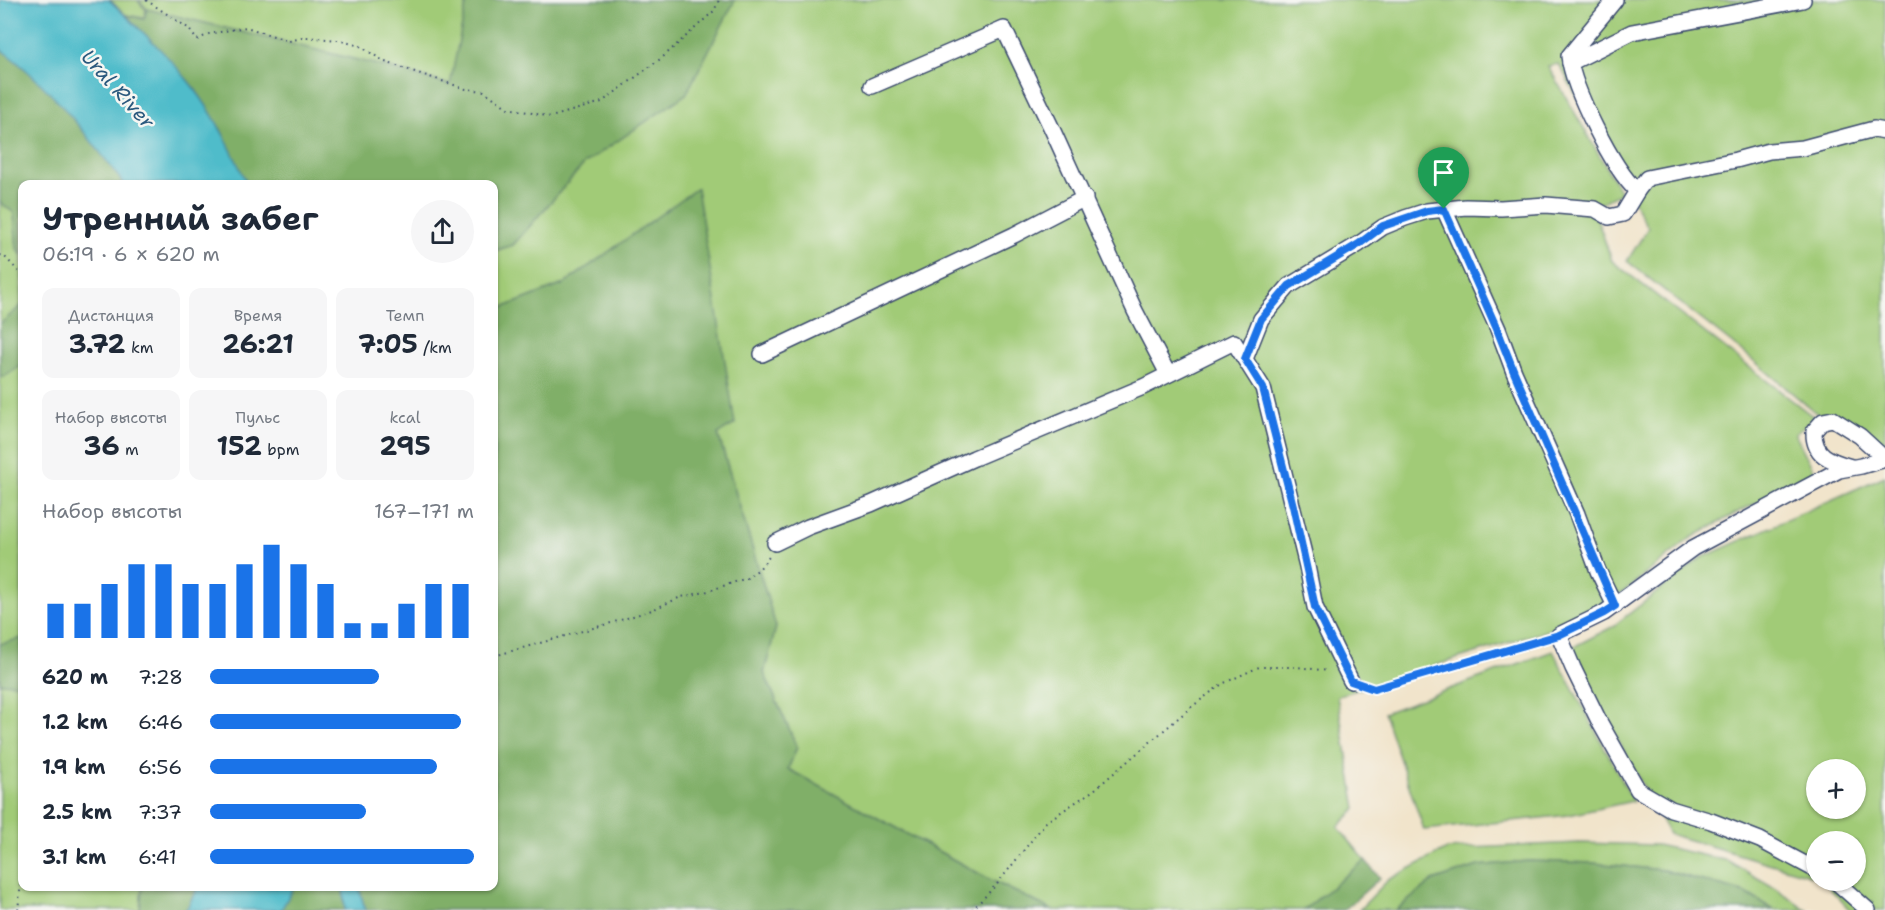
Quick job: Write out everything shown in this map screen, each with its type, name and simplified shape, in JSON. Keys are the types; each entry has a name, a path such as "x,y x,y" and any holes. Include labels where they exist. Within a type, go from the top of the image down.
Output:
{"street":[{"path":"1616,0 1569,56 1581,96 1609,153 1628,182 1637,191"},
{"path":"1570,63 1632,32 1803,0"},
{"path":"872,86 977,42 1004,28 1085,198 1135,310 1168,374"},
{"path":"1245,359 1261,319 1289,286 1383,226 1427,211 1466,207 1501,208 1546,205 1594,209 1609,217 1623,214 1647,178 1769,151 1803,148 1874,129 1885,131"},
{"path":"762,354 1085,198"},
{"path":"1444,209 1615,606"},
{"path":"775,543 808,526 871,504 1143,387 1234,342 1263,388 1293,506 1315,607 1351,681"},
{"path":"1851,467 1828,460 1813,441 1814,431 1824,421 1833,419 1847,427 1885,459"},
{"path":"1806,865 1760,840 1711,820 1671,809 1638,790 1600,723 1559,635 1615,606 1694,548 1839,470 1885,459"},
{"path":"1846,891 1868,910"}],"path":[{"path":"146,0 188,28 197,40 209,34 246,27 289,40 306,37 338,40 360,46 385,62 466,88 484,91 508,108 550,117 602,102 663,57 714,10 719,0"},
{"path":"0,255 18,271"},
{"path":"498,655 593,629 652,610 681,597 705,592 747,578 768,561 775,543"},
{"path":"972,910 998,883 1046,822 1094,790 1190,708 1222,684 1259,667 1297,667 1333,672 1374,689 1559,635"},
{"path":"18,910 20,891"}],"green space":[{"path":"110,0 137,0 146,10 144,18 126,15"},
{"path":"139,0 467,0 451,85 147,9"},
{"path":"467,0 735,0 686,94 584,164 513,245 498,250 498,180 245,180 221,130 195,89 126,15 144,19 147,9 378,65 450,85"},
{"path":"735,0 1885,0 1885,451 1822,418 1748,356 1627,261 1648,228 1559,64 1548,66 1621,193 1593,207 1612,261 1815,418 1795,434 1816,475 1740,511 1691,538 1608,604 1565,625 1337,696 1356,809 1338,827 1365,860 1304,910 1052,910 989,879 788,769 797,747 764,673 776,627 718,434 697,189 564,284 498,309 498,250 513,245 584,164 686,94"},
{"path":"0,49 51,94 121,180 18,180 18,250 14,213 0,202"},
{"path":"697,188 735,424 718,434 776,627 764,673 797,747 788,769 989,879 1052,910 365,910 360,891 498,891 498,309 564,284"},
{"path":"0,202 14,213 18,250 18,891 142,891 140,910 0,910"},
{"path":"18,308 18,368 4,377 0,377 0,324"},
{"path":"1885,476 1885,910 1850,910 1832,891 1866,891 1866,831 1806,831 1806,874 1669,834 1569,649 1612,627 1701,558"},
{"path":"18,639 18,684 0,683 0,644"},
{"path":"1553,651 1633,801 1569,815 1424,830 1384,713"},
{"path":"1580,843 1657,845 1728,861 1775,888 1807,910 1774,910 1746,893 1663,870 1593,863 1528,861 1478,866 1433,881 1396,910 1359,910 1388,880 1447,849"},
{"path":"1365,860 1380,878 1344,910 1304,910"},
{"path":"1528,861 1593,863 1663,870 1746,893 1774,910 1396,910 1433,881 1478,866"},
{"path":"142,891 196,891 186,910 140,910"},
{"path":"292,891 343,891 345,910 281,910"}],"water":[{"name":"Ural River","path":"0,0 109,0 142,31 193,87 216,122 245,180 121,180 51,94 0,49"},
{"path":"196,891 292,891 281,910 186,910"},
{"path":"343,891 360,891 365,910 345,910"}],"route":[{"path":"1444,209 1615,606 1559,635 1374,689 1351,681 1315,607 1293,506 1263,388 1245,359 1261,319 1289,286 1359,244 1383,226 1427,211 1444,209"}]}
